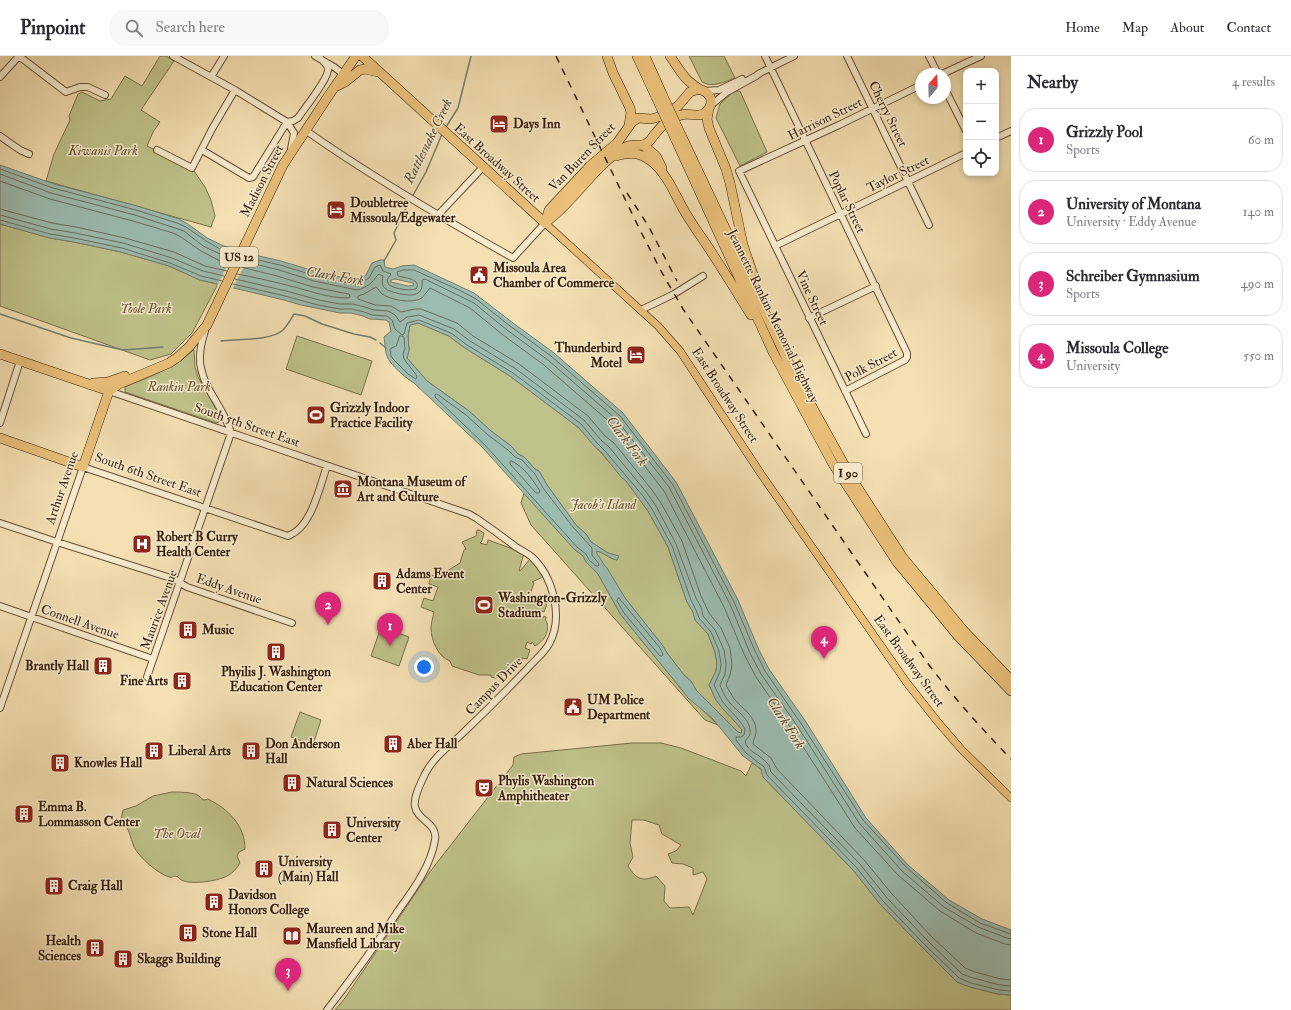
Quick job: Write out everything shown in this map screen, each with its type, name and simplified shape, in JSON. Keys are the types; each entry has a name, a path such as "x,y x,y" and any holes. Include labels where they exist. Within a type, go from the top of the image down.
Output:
{"highway":[{"name":"Madison Street","path":"207,325 275,180 305,130 356,56"},
{"name":"East Broadway Street","path":"362,56 545,223"},
{"path":"607,56 613,73 630,108 631,113 629,126"},
{"name":"Jeannette Rankin Memorial Highway","path":"637,56 659,96 678,137 773,352 833,464 897,562 941,609"},
{"name":"Jeannette Rankin Memorial Highway","path":"645,56 659,96"},
{"path":"670,56 682,76 703,90 710,98 708,119 709,128 726,169 743,245 772,327"},
{"name":"US 12","path":"334,87 345,82 360,70 365,69 379,72"},
{"name":"Van Buren Street","path":"545,223 549,210 590,166 617,143 635,120 651,119 662,116 673,110 695,89 703,90"},
{"path":"684,99 686,108 690,114"},
{"name":"Van Buren Street","path":"545,223 556,215 603,164 626,146 639,145 649,142 663,124 669,120 682,114 701,115 709,108"},
{"path":"644,119 650,122 653,126 653,137"},
{"name":"Van Buren Street","path":"629,126 629,138 639,145"},
{"name":"Jeannette Rankin Memorial Highway","path":"678,137 796,378 852,479 903,558 941,609"},
{"path":"639,145 656,156 685,212 730,281 773,352"},
{"path":"613,156 627,153 642,155 653,162 668,181"},
{"name":"US 12","path":"109,391 129,379 178,357 189,347 207,325"},
{"name":"South 5th Street East","path":"0,354 109,391"},
{"path":"84,382 108,382 169,362"},
{"name":"Arthur Avenue","path":"83,467 109,391"},
{"name":"South 6th Street East","path":"0,438 83,467"},
{"name":"I 90","path":"941,609 1011,680"},
{"name":"I 90","path":"941,609 958,636 1011,691"}],"main road":[{"name":"East Broadway Street","path":"545,223 641,310 663,331 680,351 761,474 907,683 962,750 1011,798"}],"street":[{"path":"0,78 19,56 66,92 80,87 88,87 105,95"},
{"path":"173,56 235,90 287,122 294,133 290,153"},
{"path":"211,77 224,56"},
{"name":"Poplar Street","path":"765,56 876,286 907,352 907,357"},
{"path":"760,73 794,56"},
{"name":"Cherry Street","path":"847,56 929,225"},
{"path":"929,56 935,68"},
{"path":"951,70 981,56"},
{"path":"318,58 343,74"},
{"path":"202,150 250,178 253,177 287,122 298,118 326,78 328,68 318,58"},
{"name":"Van Buren Street","path":"703,90 719,90 754,74 760,73"},
{"name":"Van Buren Street","path":"709,108 727,92 760,73"},
{"name":"Harrison Street","path":"739,172 806,141 915,87"},
{"path":"157,150 192,168 223,109 235,90"},
{"path":"951,101 963,125"},
{"path":"305,130 415,202 513,258 545,223"},
{"path":"999,136 1011,130"},
{"path":"0,136 20,150 29,154"},
{"name":"Taylor Street","path":"775,246 963,154"},
{"path":"438,215 483,167"},
{"name":"Vine Street","path":"739,172 866,434"},
{"path":"641,310 674,294 703,276"},
{"path":"809,318 876,286"},
{"name":"US 12","path":"207,325 201,346 201,368 208,386 228,422 231,433"},
{"name":"Polk Street","path":"844,391 905,360 907,357"},
{"path":"0,423 20,361"},
{"name":"South 5th Street East","path":"109,391 327,466"},
{"name":"Maurice Avenue","path":"147,677 231,433"},
{"name":"South 6th Street East","path":"83,467 288,536 300,529 308,517 327,466"},
{"name":"Campus Drive","path":"327,466 458,509 476,518 532,558 549,581 556,616 553,634 549,645 545,650 484,713 434,760 428,770 417,796 415,806 418,814 431,825 436,835 429,860 423,874 384,933 327,1010"},
{"name":"Arthur Avenue","path":"0,708 3,690 31,617 83,467"},
{"name":"Eddy Avenue","path":"0,523 174,578 187,586 292,623"},
{"name":"Connell Avenue","path":"0,606 153,659"}],"green space":[{"name":"Kiwanis Park","path":"160,56 166,56 174,61 141,110 160,122 153,132 147,146 192,168 205,187 211,200 215,216 211,227 46,181 54,154 70,120 69,116 78,94 82,92 100,101 111,99 125,76 142,86"},
{"path":"689,56 724,56 735,78 722,83 706,84 702,82"},
{"path":"734,91 740,91 767,152 740,166 716,118 720,104"},
{"name":"Toole Park","path":"0,224 50,238 121,252 169,266 200,280 218,284 192,333 171,354 150,360 0,306"},
{"name":"Jacob's Island","path":"418,323 449,336 465,348 510,376 558,412 579,428 626,481 648,511 668,547 687,602 693,612 695,620 708,634 715,652 717,663 716,671 709,685 719,704 742,730 741,733 738,732 696,690 691,681 684,675 625,598 596,554 597,551 617,560 616,556 608,553 591,542 586,534 576,525 547,485 539,471 469,411 427,381 407,358 409,350 408,336 410,325"},
{"path":"297,336 372,361 361,395 286,369"},
{"name":"Rankin Park","path":"193,350 198,377 219,414 219,422 216,423 125,392 125,387 169,367"},
{"name":"Jacob's Island","path":"524,493 598,574 621,615 682,690 718,725 705,720 531,525 521,503"},
{"name":"Washington-Grizzly Stadium","path":"477,530 484,533 480,543 487,545 488,540 524,553 519,571 531,558 543,577 532,582 534,583 529,597 547,604 544,612 538,610 536,616 543,618 544,616 546,617 545,620 547,623 547,630 541,642 535,646 532,642 531,644 527,642 525,648 530,650 527,659 522,658 522,661 496,678 491,677 491,675 479,675 452,666 450,661 442,656 436,648 432,638 431,628 434,612 421,607 424,598 433,601 438,587 429,584 431,575 440,578 444,573 460,563 464,550 466,549 462,542 476,536"},
{"path":"381,627 409,637 399,666 371,656"},
{"path":"300,712 321,720 313,745 291,737"},
{"path":"632,743 661,743 681,748 741,771 746,776 752,763 761,769 763,777 853,870 880,904 957,982 998,994 1011,995 1011,1010 335,1010 345,998 429,873 513,765 514,757 521,754","holes":["632,820 644,820 659,825 662,834 681,845 676,851 668,854 672,863 683,864 693,868 693,875 703,872 707,879 693,915 689,907 670,908 664,901 665,886 656,876 647,879 640,878 634,874 628,866 633,857 630,843"]},
{"name":"The Oval","path":"172,792 186,792 197,795 204,800 208,799 228,813 239,825 244,840 245,849 239,852 237,856 240,863 236,869 227,876 201,882 187,882 181,880 177,876 169,877 149,865 134,847 128,830 121,819 123,810 136,806 153,796"}],"water":[{"name":"Clark Fork","path":"0,165 54,184 179,219 207,238 224,246 317,272 357,281 366,275 372,263 380,260 384,260 385,267 393,269 402,266 414,265 474,293 554,353 623,413 676,482 738,600 759,650 769,669 806,722 866,818 908,865 949,900 982,919 1011,930 1011,995 998,994 957,982 880,904 853,870 763,777 761,769 743,756 712,718 688,698 621,615 598,574 586,562 583,556 574,549 482,447 391,363 386,354 384,337 391,331 389,322 386,320 370,319 351,313 340,313 301,305 200,280 169,266 121,252 50,238 0,224","holes":["395,279 413,283 414,285 408,286 391,282 391,280","418,323 449,336 465,348 510,376 558,412 579,428 626,481 648,511 668,547 687,602 693,612 695,620 708,634 715,652 717,663 716,671 709,685 716,700 736,722 742,730 741,733 738,732 696,690 691,681 684,675 625,598 596,552 600,552 617,560 619,556 608,553 591,542 586,534 576,525 547,485 539,471 469,411 427,381 407,358 409,350 408,336 410,325"]}],"pier":[{"path":"236,247 251,252 232,290 217,286"}],"waterway":[{"name":"Rattlesnake Creek","path":"446,127 458,108 471,56"},
{"name":"Rattlesnake Creek","path":"412,197 426,172 442,134"},
{"name":"Rattlesnake Creek","path":"384,261 396,240 394,233 410,200"},
{"path":"0,314 71,338 123,350 163,347"},
{"path":"221,341 254,339 278,334 283,330 294,314 305,316 322,324 376,340"},
{"path":"380,343 386,348"}],"railway":[{"path":"556,56 639,228 683,309 929,665 969,714 1011,759"},
{"path":"627,193 649,227 677,281"}],"place":[{"name":"Days Inn","path":"499,124"},
{"name":"Doubletree Missoula/Edgewater","path":"336,210"},
{"name":"Missoula Area Chamber of Commerce","path":"479,275"},
{"name":"Thunderbird Motel","path":"636,355"},
{"name":"Grizzly Indoor Practice Facility","path":"316,415"},
{"name":"Montana Museum of Art and Culture","path":"343,489"},
{"name":"Robert B Curry Health Center","path":"142,544"},
{"name":"Adams Event Center","path":"382,581"},
{"name":"Washington-Grizzly Stadium","path":"484,605"},
{"name":"University of Montana","path":"328,625"},
{"name":"Music","path":"188,630"},
{"name":"Grizzly Pool","path":"390,646"},
{"name":"Phyilis J. Washington Education Center","path":"276,652"},
{"name":"Missoula College","path":"824,659"},
{"name":"Brantly Hall","path":"103,666"},
{"name":"Fine Arts","path":"182,681"},
{"name":"UM Police Department","path":"573,707"},
{"name":"Aber Hall","path":"393,744"},
{"name":"Liberal Arts","path":"154,751"},
{"name":"Don Anderson Hall","path":"251,751"},
{"name":"Knowles Hall","path":"60,763"},
{"name":"Natural Sciences","path":"292,783"},
{"name":"Phylis Washington Amphitheater","path":"484,788"},
{"name":"Emma B. Lommasson Center","path":"24,814"},
{"name":"University Center","path":"332,830"},
{"name":"University (Main) Hall","path":"264,869"},
{"name":"Craig Hall","path":"54,886"},
{"name":"Davidson Honors College","path":"214,902"},
{"name":"Stone Hall","path":"188,933"},
{"name":"Maureen and Mike Mansfield Library","path":"292,936"},
{"name":"Health Sciences","path":"95,948"},
{"name":"Skaggs Building","path":"123,959"},
{"name":"Schreiber Gymnasium","path":"288,991"}]}
